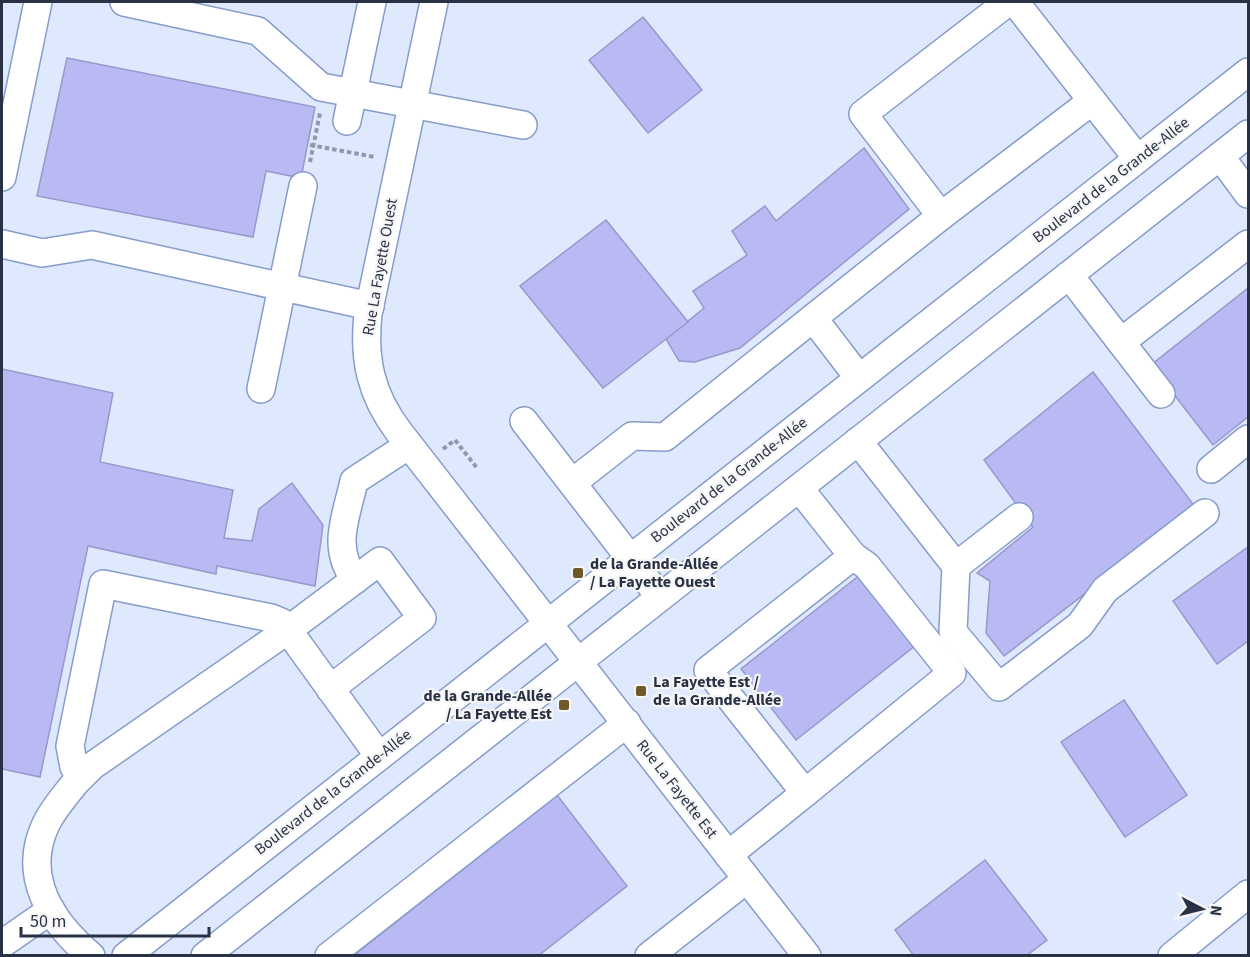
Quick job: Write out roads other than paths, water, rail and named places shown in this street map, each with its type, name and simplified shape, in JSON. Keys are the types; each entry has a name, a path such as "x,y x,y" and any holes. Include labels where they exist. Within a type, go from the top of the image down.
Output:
{"street":[{"path":"2,177 38,2"},
{"path":"124,2 258,31 321,87 523,125"},
{"path":"347,121 372,2"},
{"name":"Rue La Fayette Ouest","path":"434,2 370,306 366,354 371,384 387,417 549,621"},
{"path":"941,216 863,114 1008,2"},
{"path":"1015,2 1137,158"},
{"name":"Boulevard de la Grande-Allée","path":"126,956 1248,72"},
{"path":"572,483 632,436 664,437 941,216 1092,101"},
{"path":"205,956 1248,134"},
{"path":"1220,156 1248,194"},
{"path":"261,389 306,177"},
{"path":"2,244 42,253 92,245 370,306"},
{"path":"1121,342 1248,244"},
{"path":"1069,275 1161,394"},
{"path":"813,318 860,378"},
{"path":"524,421 660,597"},
{"path":"1211,469 1248,439"},
{"path":"858,441 956,567 953,632 999,687 1080,625 1105,590 1204,513"},
{"path":"355,580 344,565 340,549 354,481 409,445"},
{"path":"728,855 952,673 867,566 853,556 799,488"},
{"path":"956,567 1019,517"},
{"path":"806,793 708,670 853,556"},
{"path":"91,956 75,942 51,910 35,870 36,854 46,822 81,777 107,754 288,630 380,561 422,618 330,689"},
{"path":"81,777 74,767 70,746 103,584 271,618 281,622 379,756"},
{"name":"Rue La Fayette Est","path":"549,621 807,956"},
{"path":"329,956 627,723"},
{"path":"649,956 747,879"},
{"path":"1172,956 1248,894"},
{"path":"2,944 51,910"}],"place":[{"name":"de la Grande-Allée / La Fayette Ouest","path":"578,573"},
{"name":"La Fayette Est / de la Grande-Allée","path":"641,691"},
{"name":"de la Grande-Allée / La Fayette Est","path":"564,705"}]}
